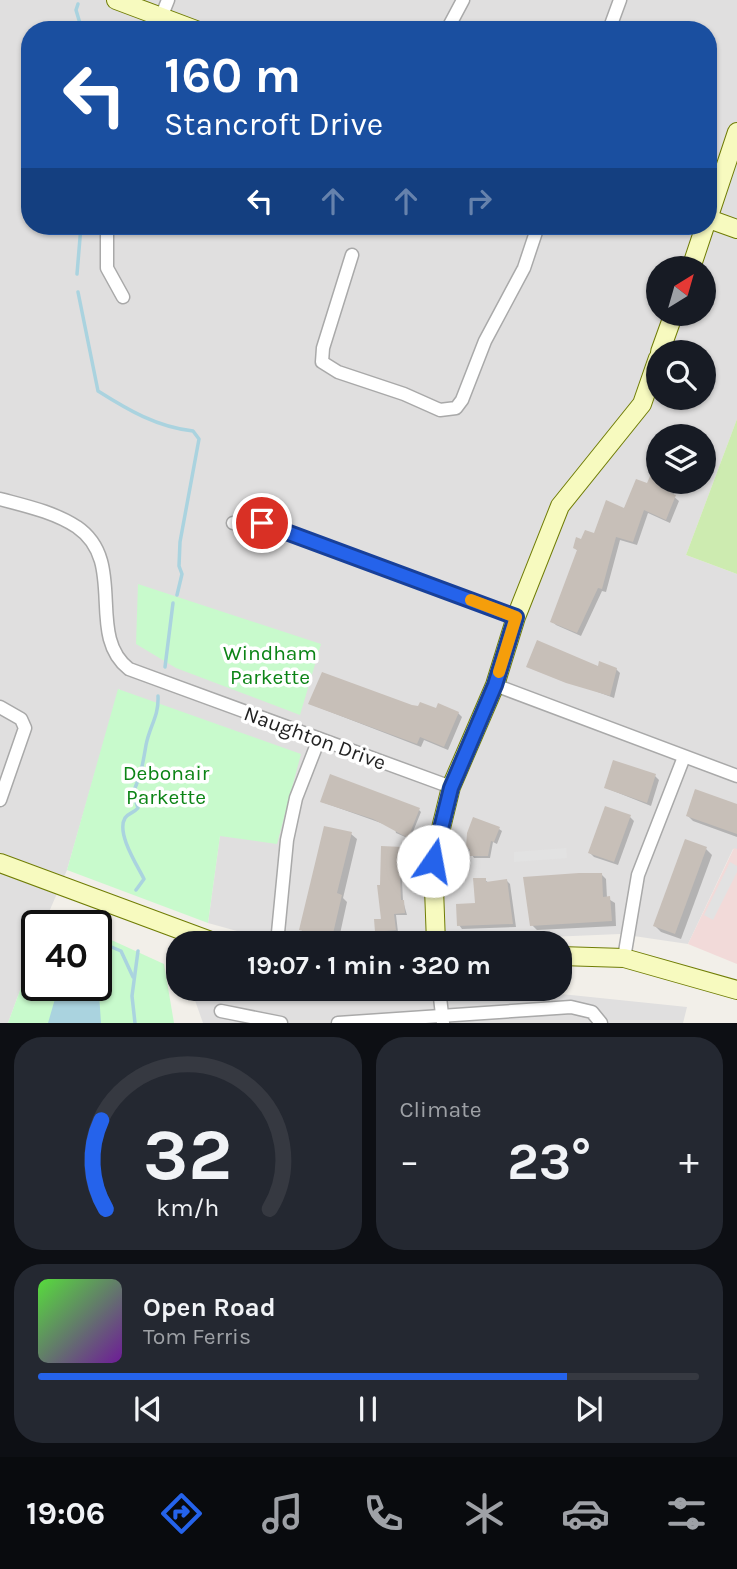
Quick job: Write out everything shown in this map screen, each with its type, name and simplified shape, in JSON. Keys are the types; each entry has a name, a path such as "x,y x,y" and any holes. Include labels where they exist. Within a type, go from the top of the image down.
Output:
{"street":[{"path":"116,0 162,16"},
{"path":"452,21 463,0"},
{"path":"612,21 620,0"},
{"path":"717,193 737,132"},
{"path":"717,220 737,229"},
{"path":"107,235 107,268 123,297"},
{"path":"352,255 323,348 322,362 338,372 404,394 440,410 456,408 485,341 524,268 535,235"},
{"path":"695,256 702,235"},
{"path":"436,931 433,861 451,788 495,685 516,617 560,506 642,404 646,392"},
{"name":"Naughton Drive","path":"0,499 60,519 90,540 104,572 108,640 120,662 129,669 451,788"},
{"path":"233,523 262,523 516,617"},
{"path":"495,685 737,776"},
{"path":"0,708 21,719 24,728 0,800"},
{"path":"278,931 287,840 296,797 319,739"},
{"path":"624,958 638,875 684,757"},
{"path":"0,863 184,931"},
{"path":"572,956 624,958 736,991"},
{"path":"441,1001 443,1020"},
{"path":"338,1023 501,1018 571,1007 592,1012 601,1023"},
{"path":"228,1023 220,1011 281,1023"}],"shaded area":[{"path":"0,0 737,0 737,419 716,475 716,424 646,424 646,494 709,494 686,555 737,574 737,849 733,849 688,944 620,934 572,936 572,931 237,931 208,923 220,835 119,689 67,870 50,910 21,910 21,988 8,1023 0,1023"},
{"path":"566,848 567,858 514,862 514,852"},
{"path":"734,848 737,849 737,964 688,944"},
{"path":"730,862 737,866 737,872 713,920 704,915"},
{"path":"572,995 687,1007 683,1023 203,1023 195,1001 572,1001"}],"green space":[{"path":"737,419 737,574 686,555 709,494 716,494 716,475"},
{"name":"Windham Parkette","path":"138,584 321,644 300,715 176,668 136,644"},
{"name":"Debonair Parkette","path":"118,689 301,754 277,844 220,836 208,923 67,870"},
{"path":"112,940 164,964 166,1001 170,1001 174,1023 8,1023 21,988 21,1001 112,1001"}],"water":[{"path":"54,1001 100,1001 101,1023 48,1023"}],"building":[{"path":"636,479 646,483 646,494 676,495 666,520 644,510 633,542 616,537 602,589 598,588 577,633 550,622 577,550 573,548 576,537 581,539 585,530 594,533 606,500 624,508"},
{"path":"537,640 598,666 599,661 617,668 610,696 526,667"},
{"path":"322,672 412,705 418,706 420,702 436,708 438,703 459,712 444,747 420,737 417,744 308,704"},
{"path":"613,760 656,774 647,803 604,788"},
{"path":"330,774 420,808 408,838 373,819 320,802"},
{"path":"695,789 737,804 737,834 686,816"},
{"path":"605,806 631,815 614,862 588,853"},
{"path":"473,817 500,827 494,842 491,841 488,856 470,856 470,849 466,848 467,833"},
{"path":"324,826 352,832 337,893 342,895 334,931 299,930"},
{"path":"685,839 707,847 675,934 653,926"},
{"path":"381,846 403,847 404,878 400,878 401,900 404,900 405,913 394,914 396,930 375,931 374,919 381,919 377,885 380,885"},
{"path":"602,873 603,897 610,896 612,921 530,926 523,877"},
{"path":"473,878 486,878 486,882 507,879 513,924 457,926 456,904 475,903"}],"waterway":[{"path":"78,4 76,10 79,21"},
{"path":"77,274 80,235"},
{"path":"78,292 98,391 155,422 193,431 199,439 180,542 179,566 182,574 177,595"},
{"path":"165,667 173,603"},
{"path":"136,890 144,879 128,849 123,824 126,816 138,808 133,793 156,715 158,696"},
{"path":"112,947 121,951 133,977"},
{"path":"135,1023 132,996 138,951"}],"slow traffic":[{"path":"471,600 516,617 499,672"}],"route":[{"path":"262,523 516,617 495,685 451,788 433,861"}]}
